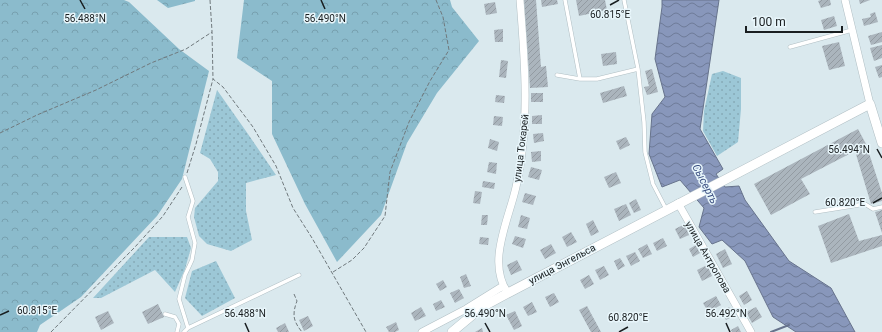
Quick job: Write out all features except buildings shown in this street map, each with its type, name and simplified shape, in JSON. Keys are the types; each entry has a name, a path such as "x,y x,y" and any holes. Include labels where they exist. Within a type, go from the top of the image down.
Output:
{"street":[{"name":"улица Токарей","path":"505,290 499,261 501,238 516,189 521,163 526,109 525,58 520,0"},
{"path":"845,0 870,104 882,143"},
{"name":"улица Энгельса","path":"452,332 467,314 482,307 505,290 666,210 870,104"},
{"name":"улица Антропова","path":"678,203 751,332"},
{"path":"422,332 467,314"}],"lane":[{"path":"566,0 580,79"},
{"path":"624,0 638,69 644,122 645,152 653,184 666,210"},
{"path":"790,47 852,30"},
{"path":"557,75 580,79 596,79 638,69"},
{"path":"186,177 193,201 188,217 194,243 192,260 185,275 179,299 188,328"},
{"path":"815,212 865,204 873,209 882,207"},
{"path":"184,332 188,328 299,275"},
{"path":"166,314 175,317 179,324 177,332"}],"path":[{"path":"51,332 106,278 158,221 183,186 213,79 210,0"},
{"path":"332,273 352,260 364,248 385,216 390,172 409,122 430,81 449,50 443,17 436,0"},
{"path":"0,133 37,115 96,90 151,63 186,49 212,31"},
{"path":"213,79 223,87 253,127 276,166 293,208 366,332"},
{"path":"294,294 297,301 293,311 296,324 302,332"}],"shaded area":[{"path":"723,71 741,78 741,109 738,142 717,156 703,131 704,111 712,74"},
{"path":"217,90 276,175 246,183 246,211 252,240 231,251 207,244 199,236 194,217 195,208 218,181 218,172 210,159 200,153"},
{"path":"149,237 187,237 191,248 185,269 175,292 155,270 101,298 93,298"},
{"path":"216,261 235,298 202,316 185,298 192,271"}],"green space":[{"path":"0,0 124,0 129,2 179,49 209,71 182,179 157,216 81,297 40,325 37,332 0,332"},
{"path":"157,0 195,0 195,1 168,8"},
{"path":"244,0 450,0 452,7 479,41 437,93 407,143 381,215 337,262 305,204 272,134 272,81 237,58"}],"water":[{"name":"Сысерть","path":"662,0 719,0 700,129 723,169 716,174 725,187 739,186 745,200 789,261 831,288 855,332 796,332 773,317 745,261 722,240 712,244 699,227 704,208 680,180 662,187 649,154 652,114 665,97 655,59"}],"waterway":[{"path":"771,332 789,325"}]}
